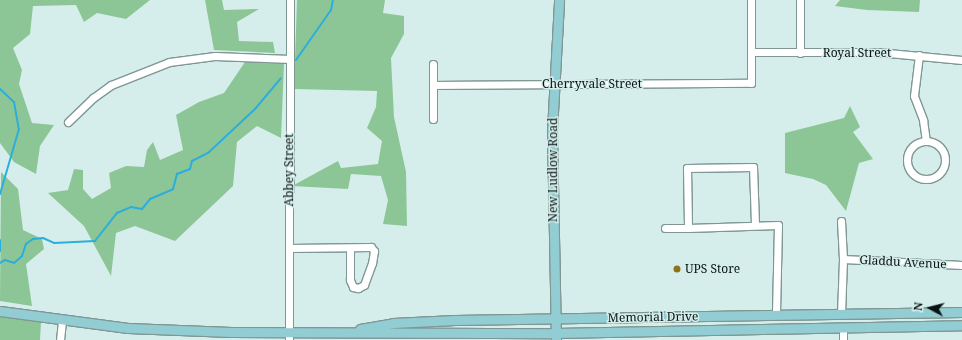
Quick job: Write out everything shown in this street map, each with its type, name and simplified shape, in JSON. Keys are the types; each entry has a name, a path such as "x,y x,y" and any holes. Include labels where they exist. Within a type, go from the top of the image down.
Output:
{"main road":[{"name":"New Ludlow Road","path":"555,336 556,319 551,154 559,0"},
{"name":"Memorial Drive","path":"0,311 62,320 174,331 289,336 344,333 555,336 843,327 962,325"},
{"name":"Memorial Drive","path":"344,333 414,322 962,312"}],"street":[{"name":"Abbey Street","path":"289,336 290,0"},
{"path":"751,52 752,0"},
{"path":"800,0 800,54"},
{"name":"Cherryvale Street","path":"433,86 751,83 751,52"},
{"name":"Royal Street","path":"751,52 800,54 878,52 962,60"},
{"path":"919,55 914,96 923,120 926,141"},
{"path":"68,122 93,98 111,85 169,62 215,56 290,59"},
{"path":"433,64 433,119"},
{"path":"926,141 940,146 945,160 940,173 926,178 913,173 908,160 913,146 926,141"},
{"path":"688,228 687,168 753,167 755,224"},
{"path":"841,221 843,259 841,314"},
{"path":"665,228 755,224 778,225 776,315"},
{"path":"289,248 371,247 374,251 364,285 358,288 352,287 350,280 350,248"},
{"name":"Gladdu Avenue","path":"843,259 962,265"},
{"path":"60,340 62,320"},
{"path":"843,327 843,340"}],"green space":[{"path":"0,0 150,0 126,19 97,13 84,22 76,5 33,6 30,34 13,48 22,70 19,84 32,123 54,125 40,146 36,174 14,162 0,143"},
{"path":"205,0 222,0 224,10 259,9 237,22 239,41 273,42 275,53 214,50"},
{"path":"297,0 385,0 383,13 404,16 404,34 391,58 394,117 406,172 407,226 383,224 388,200 381,176 351,174 348,189 292,186 338,161 341,168 378,164 382,141 367,128 376,107 377,91 294,89"},
{"path":"840,0 920,0 919,12 867,10 835,6"},
{"path":"245,62 284,64 281,138 257,126 237,142 233,186 175,241 135,226 116,233 111,276 84,226 48,193 68,190 74,169 83,170 83,189 92,199 111,188 109,173 126,166 144,167 147,150 153,142 160,160 183,150 176,115 199,102 224,93"},
{"path":"850,106 860,127 853,132 873,159 859,163 846,211 826,185 813,179 785,173 785,133 844,118"},
{"path":"1,172 18,189 23,230 42,239 44,249 26,264 32,306 0,301"},
{"path":"0,315 41,322 40,340 0,340"}],"waterway":[{"path":"296,60 331,10 333,0"},
{"path":"0,263 5,260 14,263 22,256 26,244 33,239 43,238 54,243 95,241 117,213 131,207 142,209 150,199 173,189 177,174 190,169 192,161 208,153 255,109 281,78"},
{"path":"0,89 14,102 19,129 0,194"},
{"path":"0,240 0,251"}],"place":[{"name":"UPS Store","path":"677,269"}]}
